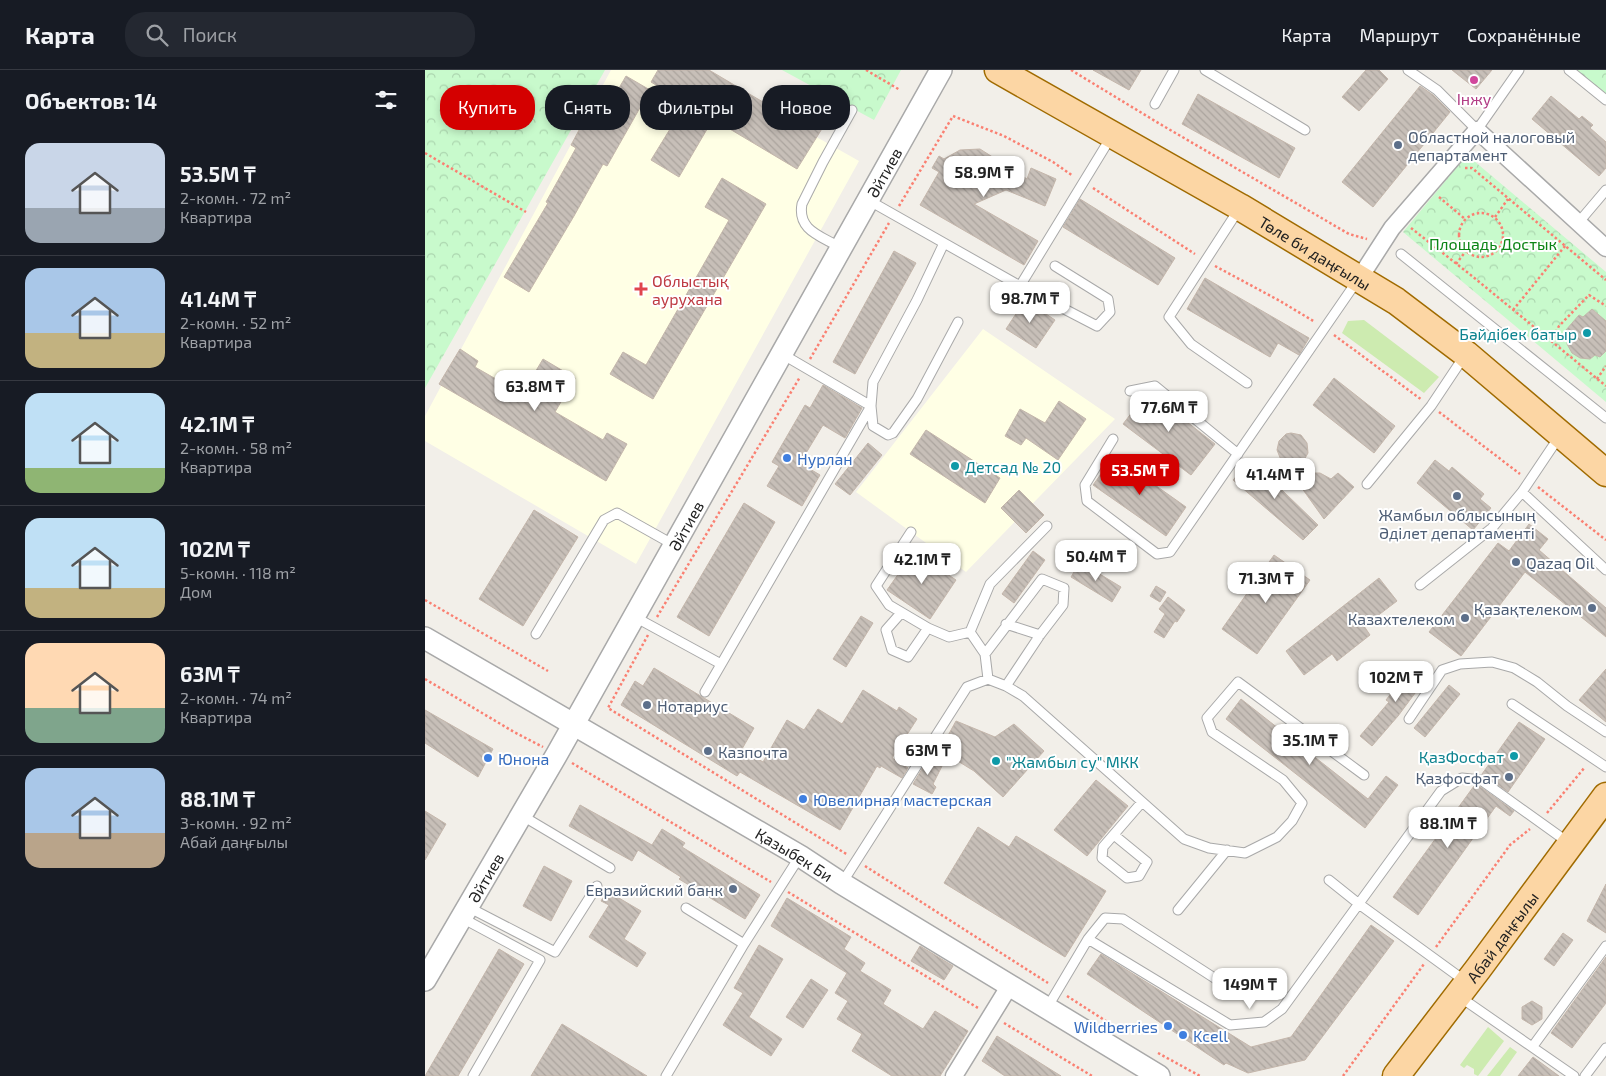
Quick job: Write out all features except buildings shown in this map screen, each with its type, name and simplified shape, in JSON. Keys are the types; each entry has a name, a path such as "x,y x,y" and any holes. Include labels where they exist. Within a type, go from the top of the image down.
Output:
{"main road":[{"name":"Төле би даңғылы","path":"998,70 1022,80 1112,135 1240,207 1396,300 1466,354 1606,473"},
{"name":"Абай даңғылы","path":"1396,1076 1606,796"}],"street":[{"name":"Әйтиев","path":"428,968 465,913 557,754 941,70"},
{"path":"1359,279 1392,228 1477,130 1606,248"},
{"name":"Қазыбек Би","path":"425,638 800,856 841,883 1159,1076"},
{"path":"959,1074 1010,985"}],"lane":[{"path":"1155,104 1174,70"},
{"path":"1205,70 1305,130"},
{"path":"1408,70 1437,90 1477,130 1519,70"},
{"path":"1569,70 1606,100"},
{"path":"841,248 805,227 801,211 802,204 823,162 852,110"},
{"path":"1020,286 1112,135"},
{"path":"1578,223 1606,190"},
{"path":"868,200 1020,286 1097,326 1110,312 1108,299 1055,266"},
{"path":"1240,207 1169,317 1191,344 1247,383"},
{"path":"944,242 917,300 873,382 871,406 873,426 888,435 893,433 917,399 958,322"},
{"path":"1401,254 1606,418"},
{"path":"1113,439 1085,485 1087,501 1157,554 1170,552 1359,279"},
{"path":"781,354 871,406"},
{"path":"1367,484 1431,406 1466,354"},
{"path":"1130,391 1155,386 1238,454"},
{"path":"705,692 871,406"},
{"path":"1420,585 1492,528 1522,492 1561,434"},
{"path":"1522,492 1606,570"},
{"path":"537,634 604,520 617,513 673,545"},
{"path":"970,632 989,584 1047,526"},
{"path":"911,532 876,586 889,606 928,628 949,637 970,632"},
{"path":"985,654 1042,579 1064,588 1063,605 1040,635 1006,686"},
{"path":"901,613 887,630 892,650 908,657 928,628"},
{"path":"633,616 721,664"},
{"path":"1006,624 1040,635"},
{"path":"970,632 985,654 989,679"},
{"path":"1409,719 1442,670 1460,664 1492,662 1514,668 1537,682 1567,706 1606,732"},
{"path":"841,883 967,687 989,679 1023,696 1185,838 1209,848 1245,853 1277,837 1292,822 1302,803 1283,780 1212,732 1207,718 1238,682 1365,775"},
{"path":"1512,704 1606,767"},
{"path":"1088,939 1230,1025 1263,1022 1282,1009 1441,791 1461,778 1481,780 1571,844"},
{"path":"1114,835 1147,862 1139,876 1127,878 1102,858 1103,847 1142,802"},
{"path":"521,815 610,868"},
{"path":"1178,910 1227,850"},
{"path":"666,1076 744,944 800,856"},
{"path":"1329,880 1430,956 1462,989 1574,1076"},
{"path":"465,913 555,952 597,886"},
{"path":"686,908 744,944"},
{"path":"465,913 540,960 473,1076"},
{"path":"1047,1008 1088,939 1105,918 1123,919 1219,981"},
{"path":"1533,1046 1606,946"},
{"path":"1585,1076 1606,1048"}],"path":[{"path":"866,70 899,90"},
{"path":"1071,70 1349,234 1369,240 1410,228 1416,222"},
{"path":"653,625 953,116 1004,136 1053,162 1206,261 1325,328 1431,406 1606,540"},
{"path":"425,153 526,212"},
{"path":"1463,168 1472,168 1606,280"},
{"path":"1438,196 1465,219"},
{"path":"1495,218 1508,199"},
{"path":"1478,213 1485,213 1495,218 1502,226 1503,241 1494,253 1487,256 1473,255 1467,252 1459,239 1459,232 1465,219 1478,213"},
{"path":"1410,228 1606,386"},
{"path":"1513,310 1565,246"},
{"path":"1456,264 1467,252"},
{"path":"1551,341 1559,326 1589,295 1606,306"},
{"path":"1597,379 1606,366"},
{"path":"425,600 548,671"},
{"path":"649,634 608,708 855,860"},
{"path":"425,679 514,732 557,754 1092,1076"},
{"path":"1546,814 1593,758"},
{"path":"1343,1076 1510,845 1533,827"},
{"path":"864,865 1056,988"},
{"path":"1064,994 1131,1037"},
{"path":"1154,1051 1201,1076"}],"shaded area":[{"name":"Облыстық аурухана","path":"611,70 698,70 725,85 640,85 640,130 752,130 752,101 762,106 762,130 804,130 859,161 636,564 425,441 425,416 579,130 630,130 630,85 603,85"},
{"path":"983,329 1115,419 966,572 856,492"}],"green space":[{"path":"425,70 605,70 597,85 545,85 545,130 571,130 425,388"},
{"path":"782,70 901,70 874,120 850,107 850,85 810,85"},
{"path":"1566,70 1606,70 1606,104"},
{"name":"Площадь Достык","path":"1467,155 1606,272 1606,402 1403,232"},
{"path":"1364,320 1439,377 1424,393 1342,333 1348,321"},
{"path":"1488,1027 1504,1041 1478,1076 1474,1074 1474,1069 1467,1065 1464,1068 1460,1065"},
{"path":"1510,1047 1517,1052 1500,1076 1487,1076"}],"place":[{"name":"Інжу","path":"1474,80"},
{"name":"Областной налоговый департамент","path":"1398,145"},
{"name":"Облыстық аурухана","path":"641,289"},
{"name":"Бәйдібек батыр","path":"1587,333"},
{"name":"Нурлан","path":"787,458"},
{"name":"Детсад № 20","path":"955,466"},
{"name":"Жамбыл облысының Әділет департаменті","path":"1457,496"},
{"name":"Qazaq Oil","path":"1516,562"},
{"name":"Қазақтелеком","path":"1592,608"},
{"name":"Казахтелеком","path":"1465,618"},
{"name":"Нотариус","path":"647,705"},
{"name":"Казпочта","path":"708,751"},
{"name":"ҚазФосфат","path":"1514,756"},
{"name":"Юнона","path":"488,758"},
{"name":"\"Жамбыл су\" МКК","path":"996,761"},
{"name":"Қазфосфат","path":"1509,777"},
{"name":"Ювелирная мастерская","path":"803,799"},
{"name":"Евразийский банк","path":"733,889"},
{"name":"Wildberries","path":"1168,1026"},
{"name":"Kcell","path":"1183,1035"}]}
